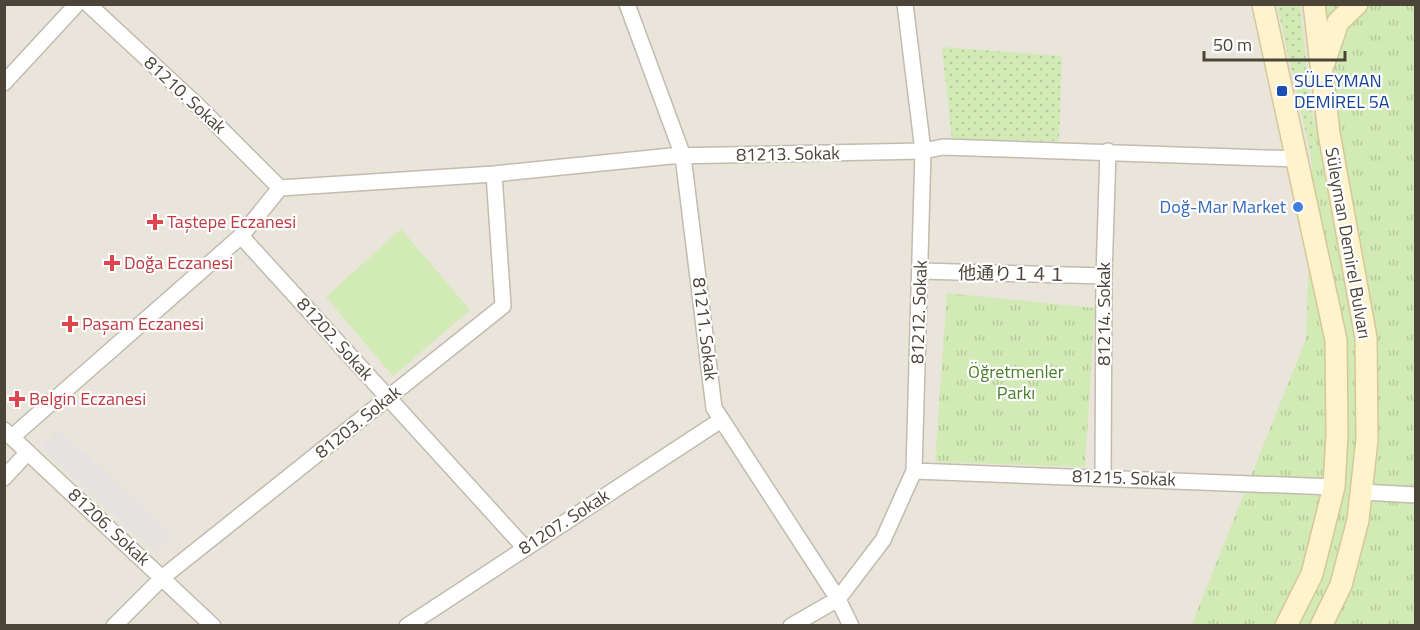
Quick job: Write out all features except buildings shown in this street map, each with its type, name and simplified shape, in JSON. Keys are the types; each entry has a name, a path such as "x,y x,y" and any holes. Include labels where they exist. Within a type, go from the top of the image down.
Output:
{"main road":[{"name":"Süleyman Demirel Bulvarı","path":"1263,4 1336,340 1337,435 1334,487 1312,574 1286,626"},
{"name":"Süleyman Demirel Bulvarı","path":"1314,4 1329,133 1366,338 1367,440 1358,520 1341,585 1321,626"},
{"path":"1322,69 1338,22 1357,4"}],"street":[{"path":"4,83 77,4"},
{"name":"81210. Sokak","path":"88,4 197,105 280,188"},
{"name":"81211. Sokak","path":"627,4 683,156 714,408 838,599 851,626"},
{"name":"81212. Sokak","path":"838,599 883,540 914,471 923,151 905,4"},
{"name":"81213. Sokak","path":"280,188 495,174 683,156 923,151 944,147 1297,159"},
{"name":"81214. Sokak","path":"1103,477 1104,276 1108,151"},
{"name":"81203. Sokak","path":"114,626 163,577 502,306 495,174"},
{"path":"8,433 242,236 280,188"},
{"name":"81202. Sokak","path":"242,236 525,548"},
{"name":"他通り１４１","path":"921,271 1104,276"},
{"name":"81207. Sokak","path":"407,626 721,420"},
{"name":"81206. Sokak","path":"8,433 213,626"},
{"path":"4,478 28,452"},
{"name":"81215. Sokak","path":"914,471 1334,487"},
{"path":"1362,492 1416,495"},
{"path":"791,626 838,599"}],"shaded area":[{"path":"5,5 1415,5 1415,625 5,625"},
{"path":"58,429 172,534 156,552 41,448"}],"green space":[{"path":"1277,5 1300,5 1313,125 1326,188 1308,626 1318,188"},
{"path":"1317,5 1415,5 1415,625 1191,626 1306,339"},
{"path":"942,47 1062,56 1059,141 952,140"},
{"path":"401,229 470,310 393,376 326,297"},
{"name":"Öğretmenler Parkı","path":"947,293 1095,308 1085,467 935,462"}],"place":[{"name":"SÜLEYMAN DEMİREL 5A","path":"1282,91"},
{"name":"Doğ-Mar Market","path":"1298,207"},
{"name":"Taştepe Eczanesi","path":"155,222"},
{"name":"Doğa Eczanesi","path":"112,263"},
{"name":"Paşam Eczanesi","path":"70,324"},
{"name":"Belgin Eczanesi","path":"17,399"}]}
